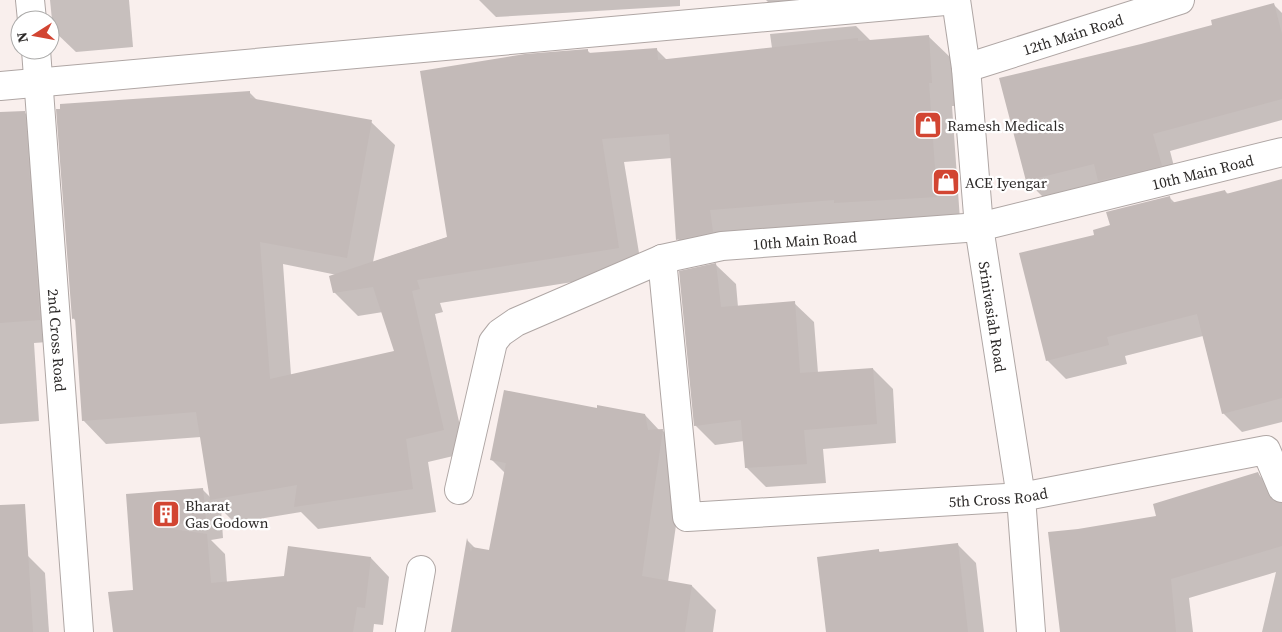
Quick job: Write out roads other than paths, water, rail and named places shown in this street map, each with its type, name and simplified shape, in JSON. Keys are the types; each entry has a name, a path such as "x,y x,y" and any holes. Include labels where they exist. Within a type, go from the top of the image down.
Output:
{"street":[{"name":"Srinivasiah Road","path":"956,0 966,68 979,227 1021,498 1031,632"},
{"path":"0,86 956,0"},
{"name":"12th Main Road","path":"966,68 1180,0"},
{"name":"2nd Cross Road","path":"37,60 79,632"},
{"name":"10th Main Road","path":"459,490 493,342 500,333 516,322 662,259 722,246 979,227 1282,152"},
{"name":"5th Cross Road","path":"662,259 687,517 1021,498 1266,450 1282,488"},
{"path":"410,632 420,570"}],"place":[{"name":"Ramesh Medicals","path":"928,125"},
{"name":"ACE Iyengar","path":"946,182"},
{"name":"Bharat Gas Godown","path":"166,514"}]}
